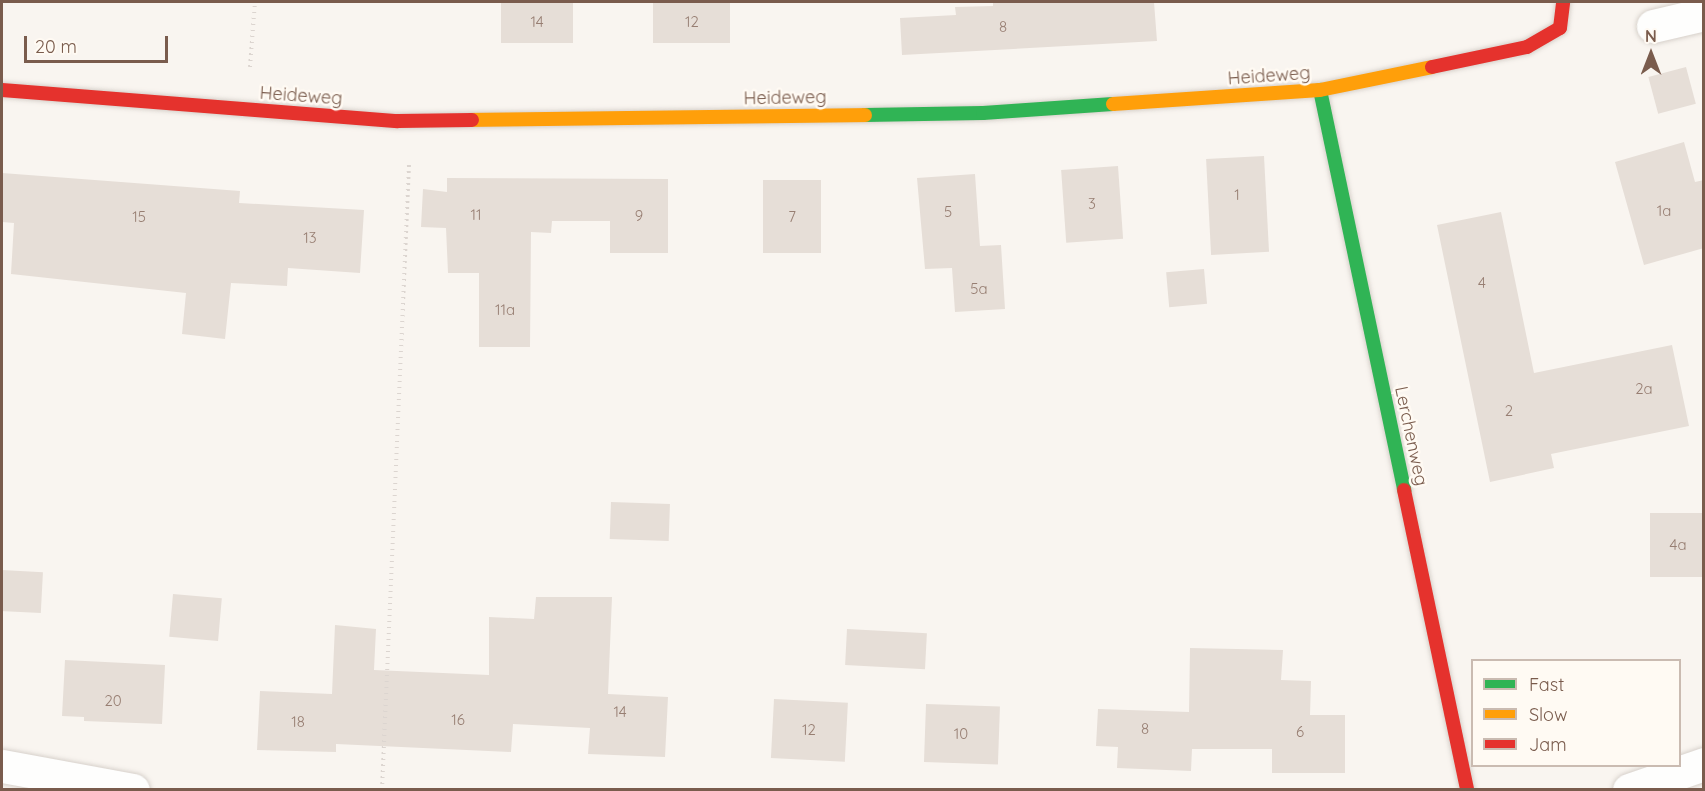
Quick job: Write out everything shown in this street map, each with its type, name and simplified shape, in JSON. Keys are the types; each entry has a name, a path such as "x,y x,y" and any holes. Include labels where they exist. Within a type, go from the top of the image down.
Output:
{"street":[{"name":"Heideweg","path":"2,90 411,121 983,113 1320,90 1527,46 1560,28 1563,2"},
{"path":"1653,26 1704,14"},
{"name":"Lerchenweg","path":"1320,90 1467,789"},
{"path":"1629,789 1704,764"},
{"path":"2,766 133,789"}],"path":[{"path":"247,110 255,2"},
{"path":"382,789 411,121"}],"building":[{"path":"501,2 573,2 573,43 501,43"},
{"path":"653,2 730,2 730,43 653,43"},
{"path":"993,2 1154,2 1157,41 902,55 900,18 956,15 955,7 993,6"},
{"path":"1686,67 1696,104 1658,114 1648,77"},
{"path":"1684,142 1695,182 1704,180 1704,248 1644,265 1615,162"},
{"path":"1264,156 1269,252 1211,255 1206,159"},
{"path":"1118,166 1123,239 1066,243 1061,170"},
{"path":"2,173 240,191 239,203 364,210 360,273 288,268 287,286 231,283 225,339 182,334 186,293 11,274 14,223 2,222"},
{"path":"975,174 980,246 1001,245 1005,309 955,312 952,268 925,269 917,178"},
{"path":"447,178 668,179 668,253 610,253 610,221 552,221 551,233 531,232 530,347 479,347 479,273 448,273 446,228 421,227 423,189 447,192"},
{"path":"763,180 821,180 821,253 763,253"},
{"path":"1501,212 1534,373 1672,345 1689,426 1551,454 1554,468 1490,482 1437,225"},
{"path":"1204,269 1207,304 1169,307 1166,272"},
{"path":"611,502 670,504 669,541 610,539"},
{"path":"1650,513 1704,513 1704,577 1650,577"},
{"path":"2,570 43,572 41,613 2,611"},
{"path":"173,594 222,598 218,641 169,637"},
{"path":"536,597 612,597 608,694 668,697 665,757 588,754 590,728 513,724 511,752 336,744 336,752 257,750 260,691 332,694 335,625 376,629 374,670 489,675 489,617 534,619"},
{"path":"847,629 927,633 925,669 845,665"},
{"path":"1190,648 1283,650 1281,680 1311,681 1310,715 1345,715 1345,773 1272,773 1272,749 1192,749 1191,771 1117,768 1118,747 1096,746 1098,709 1189,712"},
{"path":"65,660 165,665 162,724 84,721 84,717 62,716"},
{"path":"774,699 848,703 845,762 771,758"},
{"path":"926,704 1000,707 998,765 924,762"}],"traffic: fast":[{"path":"1320,90 1404,490"},
{"path":"865,115 983,113 1113,104"}],"traffic: slow":[{"path":"1113,104 1320,90 1432,67"},
{"path":"472,120 865,115"}],"traffic: jam":[{"path":"1432,67 1527,47 1560,28 1563,2"},
{"path":"2,90 398,121 472,120"},
{"path":"1404,490 1467,790"}]}
